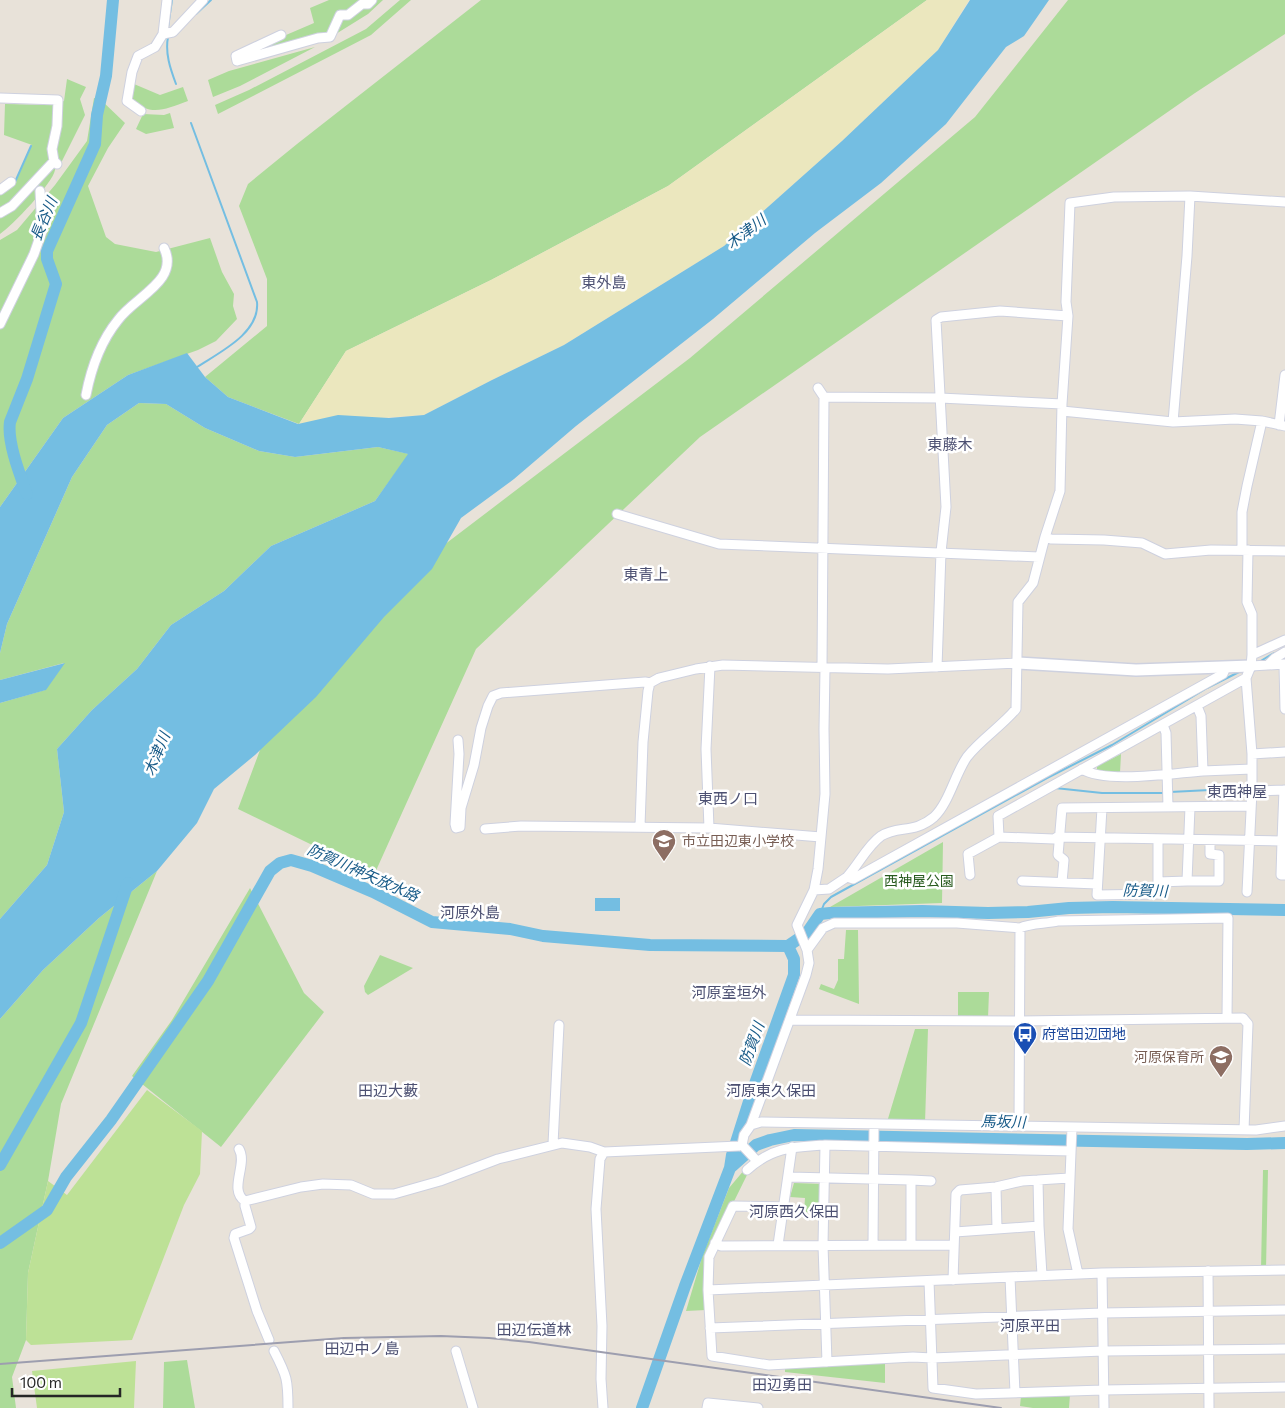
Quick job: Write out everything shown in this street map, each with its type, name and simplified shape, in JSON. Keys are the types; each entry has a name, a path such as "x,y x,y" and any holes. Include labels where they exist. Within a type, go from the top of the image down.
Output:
{"street":[{"path":"141,111 127,101 132,72 138,56 155,47 163,34 167,0"},
{"path":"163,34 173,32 203,0"},
{"path":"281,35 236,56 237,62 318,38 330,37 340,15 348,15 362,4 368,4 372,0"},
{"path":"0,98 58,100 57,126 52,149 55,163 12,206 0,213"},
{"path":"0,190 11,182"},
{"path":"0,324 34,254 42,232 40,191"},
{"path":"814,890 828,889 847,877 874,842 882,835 892,831 923,825 936,815 968,756 983,740 1005,722 1016,709 1018,602 1033,583 1039,556 1060,491 1062,408 1068,316 1066,302 1070,203 1114,197 1190,196 1285,202"},
{"path":"1173,422 1187,256 1190,196"},
{"path":"86,395 94,365 118,319 151,290 165,274 168,266 168,257 164,248"},
{"path":"937,667 941,552 946,507 936,320 941,317 1000,311 1068,316"},
{"path":"824,398 940,398 1062,408 1173,422 1235,420 1262,421 1282,426 1285,375"},
{"path":"739,1146 751,1125 809,963 797,925 814,890 825,794 822,548 824,398 818,388"},
{"path":"1246,892 1252,754 1246,678 1252,660 1252,614 1247,602 1242,512 1262,421"},
{"path":"617,514 719,544 1039,556"},
{"path":"1045,537 1051,539 1142,543 1165,554 1211,550 1285,552"},
{"path":"458,740 456,828 460,827 461,808 474,765 481,728 488,706 493,696 501,693 650,683 660,678 724,664 888,669 1018,663 1136,670 1226,667 1252,660 1285,640"},
{"path":"1268,665 1285,652"},
{"path":"1252,660 1268,665 1285,664 1285,709"},
{"path":"709,828 706,749 710,666"},
{"path":"847,877 853,879 1223,674 1226,667"},
{"path":"998,816 1246,678"},
{"path":"640,826 643,742 650,683"},
{"path":"1197,706 1201,716 1203,771"},
{"path":"1163,725 1166,733 1168,807"},
{"path":"1252,754 1285,752"},
{"path":"1082,769 1089,773 1118,777 1252,769"},
{"path":"1252,788 1285,790 1281,875 1285,875"},
{"path":"997,798 999,837"},
{"path":"1062,882 1064,860 1058,855 1062,808 1251,806"},
{"path":"1187,881 1190,807"},
{"path":"1102,808 1096,895 1158,894 1158,839"},
{"path":"485,829 521,826 640,826 709,828 821,837"},
{"path":"970,875 968,854 999,837 1283,841"},
{"path":"1158,882 1219,881 1219,855 1210,854 1210,841"},
{"path":"1022,880 1097,884"},
{"path":"805,948 823,928 834,924 958,923 1020,928 1045,925 1058,921 1228,918 1227,1018"},
{"path":"1020,928 1020,1126"},
{"path":"790,1020 1020,1021 1244,1018 1248,1024 1244,1130"},
{"path":"553,1144 559,1025"},
{"path":"751,1125 761,1122 874,1127 1020,1126 1072,1129 1244,1130 1285,1126"},
{"path":"873,1245 874,1127"},
{"path":"1072,1129 1068,1229 1078,1274"},
{"path":"239,1148 242,1158 238,1192 241,1198 245,1200 301,1187 324,1184 351,1185 373,1194 394,1194 440,1181 498,1159 562,1143 576,1144 604,1152 739,1146 755,1159"},
{"path":"747,1170 755,1159 792,1147 874,1144 1071,1149"},
{"path":"825,1145 823,1245 827,1362"},
{"path":"778,1245 792,1147"},
{"path":"603,1408 601,1379 602,1326 596,1209 600,1159 604,1152"},
{"path":"789,1177 931,1181"},
{"path":"953,1280 956,1194 960,1190 996,1187 1022,1181 1069,1178"},
{"path":"911,1180 911,1245"},
{"path":"1038,1180 1042,1276"},
{"path":"996,1187 998,1230"},
{"path":"245,1200 251,1227 235,1234 234,1238 257,1311 269,1340"},
{"path":"784,1207 733,1206 709,1257 708,1290 712,1356 769,1365 1103,1351 1285,1349"},
{"path":"955,1232 1040,1226"},
{"path":"715,1244 721,1246 954,1245"},
{"path":"708,1290 1102,1273 1285,1270"},
{"path":"1208,1271 1209,1408"},
{"path":"1102,1273 1104,1408"},
{"path":"1010,1277 1015,1393"},
{"path":"929,1281 933,1388 976,1394 1285,1387"},
{"path":"710,1328 1102,1313 1285,1310"},
{"path":"274,1351 286,1375 288,1408"},
{"path":"456,1351 473,1408"},
{"path":"707,1408 708,1402 758,1408"}],"green space":[{"path":"329,0 383,0 368,14 331,37 307,36 235,57 314,23 310,8"},
{"path":"400,0 411,0 371,35 218,114 215,105 249,90 366,29"},
{"path":"481,0 927,0 668,186 491,280 346,351 299,424 228,397 205,377 267,326 267,279 239,206 248,184"},
{"path":"1068,0 1285,0 1285,34 1195,93 700,437 476,649 374,875 238,809 294,659 690,358 975,117"},
{"path":"315,47 240,86 213,97 208,80 229,71"},
{"path":"67,79 86,87 80,99 85,115 61,163 55,158 53,176 22,214 0,234 0,195 15,183 32,145 4,135 5,104 49,105 64,101"},
{"path":"134,84 160,95 183,87 188,101 164,109 151,110 144,108 129,98"},
{"path":"94,98 100,99 125,123 108,148 88,186 106,237 115,244 156,252 210,238 222,272 234,294 233,306 237,319 216,341 198,350 128,375 63,418 0,507 0,240 17,230 55,185 87,141"},
{"path":"170,113 174,128 146,134 136,129 143,114 164,115"},
{"path":"139,403 166,404 205,428 259,451 295,457 378,447 409,454 375,501 271,546 224,591 171,625 137,669 92,710 57,749 64,812 47,865 0,919 0,703 45,690 64,663 0,680 0,653 7,624 72,477 107,425"},
{"path":"1121,754 1120,773 1097,772 1097,766"},
{"name":"西神屋公園","path":"943,842 942,903 830,907"},
{"path":"157,871 61,1104 48,1181 28,1273 26,1340 12,1377 16,1408 0,1408 0,1019 43,970 99,918"},
{"path":"250,888 304,993 324,1012 221,1147 132,1076 172,1020"},
{"path":"846,930 858,930 859,1004 819,989 821,984 834,989 838,980 838,959 844,959"},
{"path":"380,955 413,968 368,995 365,992 364,986"},
{"path":"958,992 989,992 988,1018 958,1018"},
{"path":"915,1029 928,1029 925,1123 887,1122"},
{"path":"147,1090 202,1131 200,1174 184,1205 132,1340 31,1345 26,1340 28,1273 48,1181 67,1195"},
{"path":"745,1169 747,1175 707,1256 706,1310 686,1311 702,1257 729,1188"},
{"path":"1263,1170 1268,1170 1266,1269 1261,1269"},
{"path":"794,1183 823,1184 823,1213 804,1212 805,1198 790,1197"},
{"path":"187,1360 195,1408 163,1408 164,1362"},
{"path":"136,1361 134,1408 37,1408 32,1371"},
{"path":"885,1363 885,1383 785,1372 785,1367"},
{"path":"1070,1395 1069,1408 1020,1406 1021,1396"}],"sand":[{"path":"927,0 969,0 938,50 842,141 724,246 564,345 424,415 299,424 346,351 491,280 668,186"}],"water":[{"path":"970,0 1049,0 1024,36 1006,47 946,124 881,183 815,233 713,319 576,426 514,479 461,518 432,569 384,617 316,697 255,755 214,789 197,823 157,871 99,918 43,970 0,1019 0,919 47,865 64,812 57,749 92,710 137,669 171,625 224,591 271,546 375,501 408,454 378,447 295,457 259,451 205,428 166,404 139,403 107,425 72,477 7,624 0,653 0,507 63,418 128,375 187,353 205,377 228,397 298,424 338,415 389,418 424,415 564,345 724,246 842,141 938,50"},
{"path":"65,663 46,690 0,703 0,680"},
{"path":"595,898 620,898 620,911 595,911"}],"waterway":[{"name":"長谷川","path":"27,494 12,449 10,422 27,379 56,284 47,259 47,251 95,144 97,115 106,76 113,0"},
{"path":"168,27 172,0"},
{"path":"196,14 211,0"},
{"path":"168,37 168,55 176,84"},
{"path":"191,123 257,302 256,313 252,323 245,332 227,348 197,367"},
{"path":"15,182 31,146"},
{"path":"1259,662 1274,653"},
{"path":"820,914 824,904 831,897 1047,778 1112,745 1207,688 1239,672"},
{"path":"1055,788 1102,793 1165,793"},
{"path":"1170,792 1250,788"},
{"name":"防賀川神矢放水路","path":"0,1243 47,1210 66,1177 111,1120 208,981 270,871 280,863 291,860 312,866 373,892 432,922 510,929 543,936 650,945 788,946"},
{"name":"木津川","path":"0,1165 81,1023 128,883"},
{"name":"防賀川","path":"788,946 807,933 820,914 830,913 922,911 988,913 1113,907 1285,910"},
{"name":"防賀川","path":"642,1408 685,1286 730,1168 732,1155 752,1092 794,975 794,959 788,946"},
{"name":"馬坂川","path":"730,1168 756,1145 794,1135 1247,1144 1285,1143"}],"railway":[{"path":"0,1364 344,1338 441,1336 489,1338 1001,1408"}],"place":[{"name":"市立田辺東小学校","path":"664,862"},
{"name":"府営田辺団地","path":"1025,1055"},
{"name":"河原保育所","path":"1221,1078"}],"district":[{"name":"東外島","path":"604,283"},
{"name":"東藤木","path":"950,445"},
{"name":"東青上","path":"646,575"},
{"name":"東西神屋","path":"1237,792"},
{"name":"東西ノ口","path":"728,799"},
{"name":"河原外島","path":"470,913"},
{"name":"河原室垣外","path":"729,993"},
{"name":"田辺大藪","path":"388,1091"},
{"name":"河原東久保田","path":"771,1091"},
{"name":"河原西久保田","path":"794,1212"},
{"name":"河原平田","path":"1030,1326"},
{"name":"田辺伝道林","path":"534,1330"},
{"name":"田辺中ノ島","path":"362,1349"},
{"name":"田辺勇田","path":"782,1385"}]}
